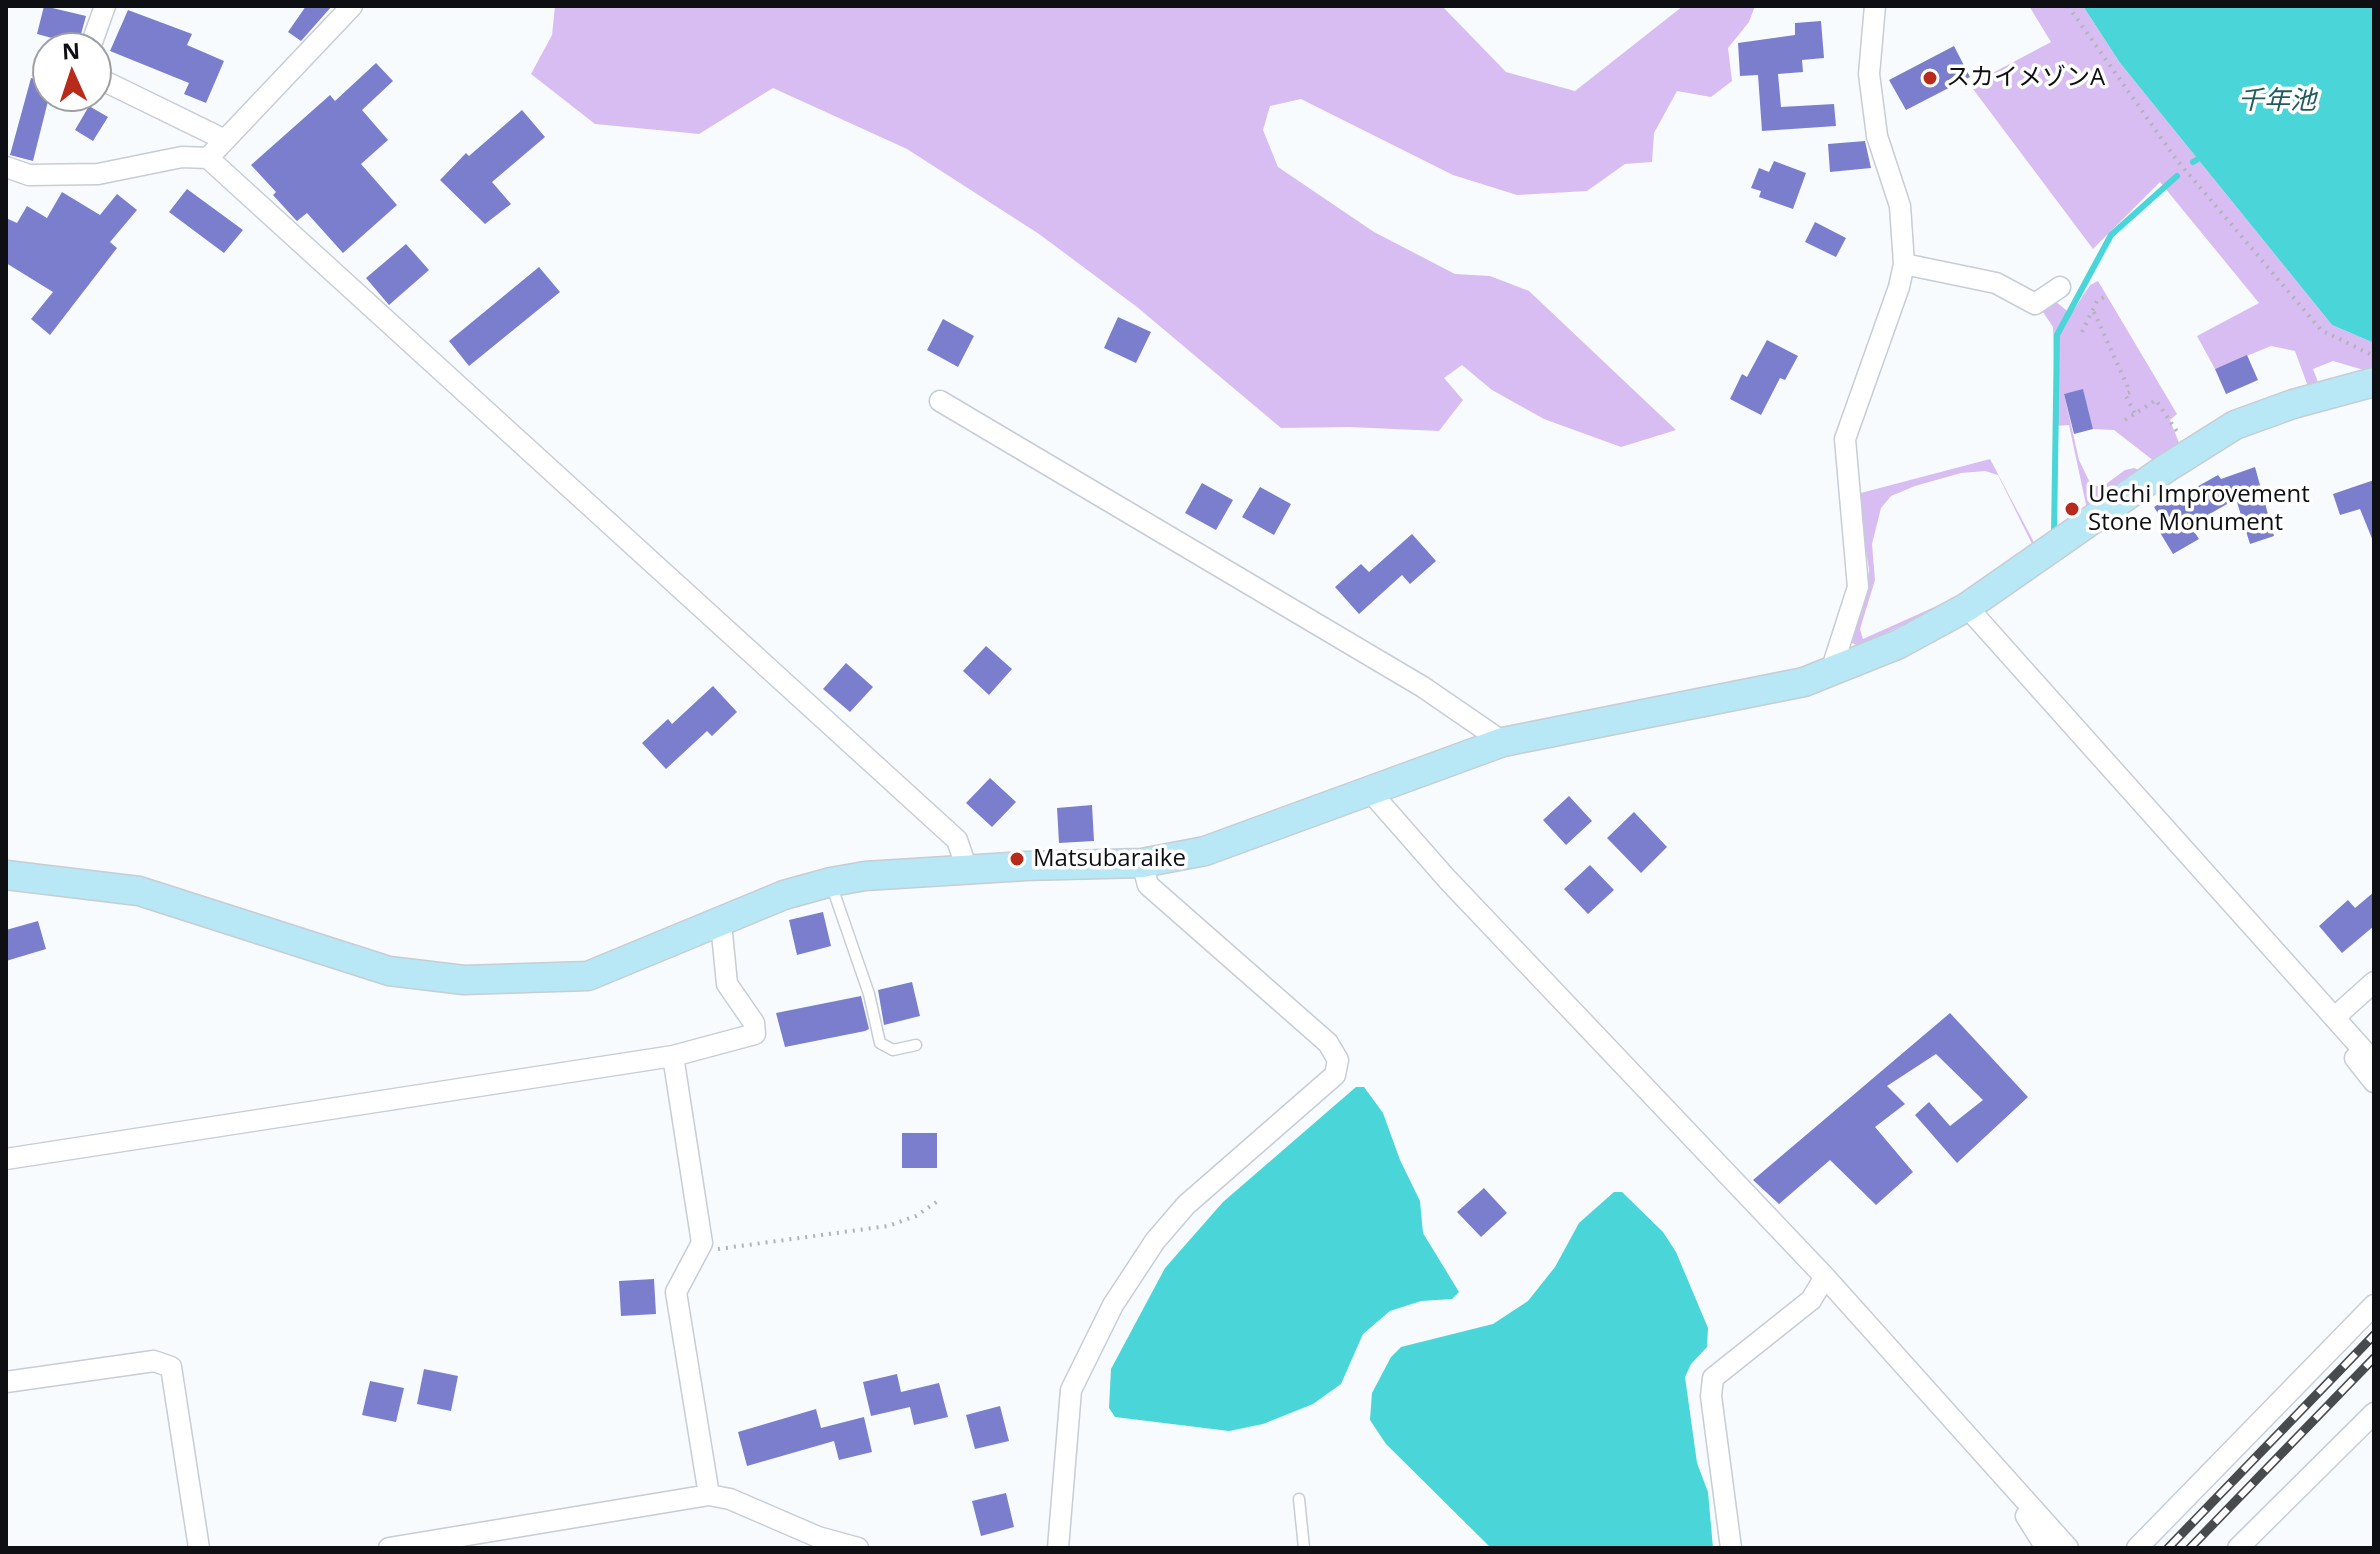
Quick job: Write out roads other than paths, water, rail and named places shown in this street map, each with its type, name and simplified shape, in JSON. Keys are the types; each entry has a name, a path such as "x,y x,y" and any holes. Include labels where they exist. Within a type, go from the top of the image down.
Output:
{"street":[{"path":"96,32 105,6"},
{"path":"208,158 352,6"},
{"path":"1831,671 1858,587 1845,439 1899,287 1904,264 1900,206 1877,136 1869,74 1875,6"},
{"path":"112,85 225,140"},
{"path":"6,167 29,175 98,174 182,157 208,158 957,840 968,872"},
{"path":"1904,264 1996,283 2035,304 2060,287"},
{"path":"6,875 139,891 389,971 464,980 588,976 784,895 865,876 1026,866 1142,863 1205,851 1503,742 1804,682 1899,644 1967,607 2235,425 2293,404 2374,382"},
{"path":"940,401 1423,687 1503,742"},
{"path":"1967,607 2368,1057"},
{"path":"1368,789 1447,879 1825,1277 2068,1548"},
{"path":"1058,1548 1071,1390 1113,1305 1155,1241 1186,1205 1335,1075 1338,1060 1328,1043 1148,885 1142,863"},
{"path":"6,1159 673,1056 755,1034 754,1023 727,984 721,923"},
{"path":"2335,1017 2374,982"},
{"path":"673,1056 702,1243 700,1252 676,1292 709,1495"},
{"path":"2368,1057 2355,1058 2374,1082"},
{"path":"1731,1548 1711,1396 1713,1378 1811,1300 1825,1277"},
{"path":"2137,1548 2374,1305"},
{"path":"6,1382 154,1361 171,1367 199,1548"},
{"path":"2238,1548 2374,1413"},
{"path":"1997,1472 2046,1548"},
{"path":"389,1548 484,1541 709,1495 730,1499 818,1537 858,1548"}],"lane":[{"path":"831,882 869,994 880,1043 893,1050 916,1045"},
{"path":"1299,1499 1304,1548"}],"water":[{"name":"千年池","path":"2083,6 2374,6 2374,343 2332,325 2120,63"},
{"path":"1356,1087 1364,1087 1383,1113 1400,1160 1420,1201 1423,1233 1459,1292 1452,1299 1421,1301 1390,1311 1363,1334 1341,1384 1313,1404 1263,1424 1229,1431 1115,1417 1109,1408 1111,1369 1165,1268 1223,1202"},
{"path":"1614,1192 1622,1192 1663,1232 1676,1252 1708,1328 1707,1347 1691,1364 1685,1377 1697,1463 1708,1492 1713,1548 1491,1548 1386,1444 1370,1420 1372,1393 1391,1357 1401,1347 1493,1324 1528,1301 1555,1267 1579,1223"}],"waterway":[{"path":"2193,162 2198,159"},
{"path":"2054,535 2057,335 2111,235 2177,176"}],"railway":[{"path":"2168,1548 2374,1335"},
{"path":"2190,1548 2374,1358"}],"place":[{"name":"スカイメゾンA","path":"1930,78"},
{"name":"Uechi Improvement Stone Monument","path":"2072,509"},
{"name":"Matsubaraike","path":"1017,859"}]}
